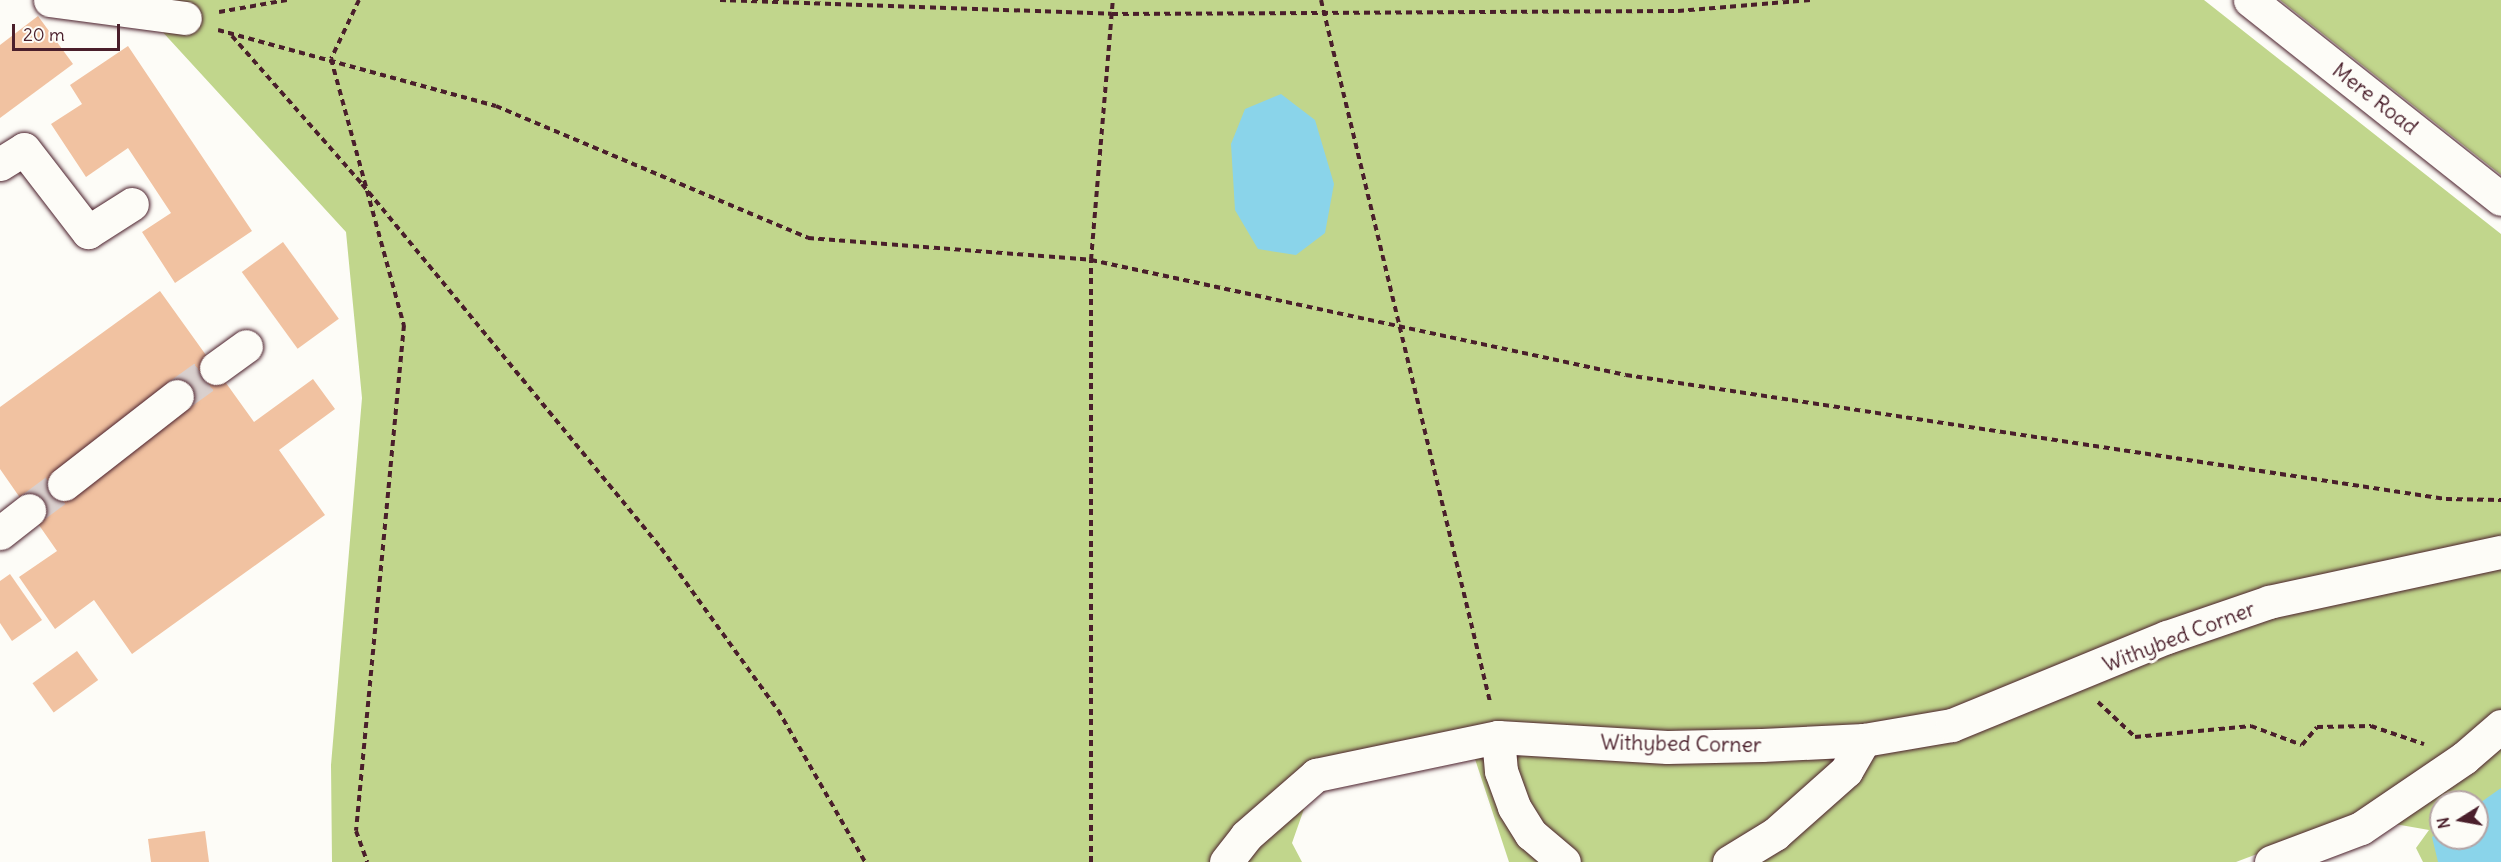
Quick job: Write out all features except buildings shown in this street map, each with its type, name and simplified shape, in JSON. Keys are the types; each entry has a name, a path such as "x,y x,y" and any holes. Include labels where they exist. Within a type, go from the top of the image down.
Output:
{"street":[{"path":"50,0 186,18"},
{"name":"Mere Road","path":"2250,0 2501,199"},
{"path":"0,164 24,150 88,232 132,204"},
{"path":"216,368 246,346"},
{"path":"64,484 177,396"},
{"path":"0,533 29,510"},
{"name":"Withybed Corner","path":"1226,862 1246,836 1316,775 1498,737 1667,747 1864,740 1952,726 2073,679 2167,637 2269,603 2501,552"},
{"path":"2271,862 2361,828 2464,758 2501,726"},
{"path":"1498,737 1501,771 1514,807 1531,834 1564,862"},
{"path":"1729,862 1775,834 1846,771 1864,740"}],"path":[{"path":"186,18 287,0"},
{"path":"359,0 331,59 362,184 404,325 356,831 367,862"},
{"path":"720,0 1112,14 1678,10 1811,0"},
{"path":"1091,862 1091,260 1113,0"},
{"path":"1321,0 1403,328 1498,737"},
{"path":"186,18 230,34 331,59 496,106 808,238 1091,260 1626,375 2400,492 2501,500"},
{"path":"230,34 362,184 660,548 778,710 865,862"},
{"path":"2073,679 2135,737 2251,726 2302,745 2318,727 2371,726 2464,758"}],"green space":[{"path":"142,0 2204,0 2501,234 2501,862 2423,862 2416,848 2429,830 2355,817 2236,862 1509,862 1474,756 1316,775 1292,843 1302,862 332,862 331,765 362,398 346,232 136,3"},
{"path":"2280,0 2501,0 2501,175"}],"water":[{"path":"1281,94 1315,120 1334,184 1325,233 1296,255 1258,249 1235,210 1231,144 1245,109"},
{"path":"2501,788 2501,862 2438,862 2435,850 2489,850 2489,796"}],"tunnel":[{"path":"177,396 216,368"},
{"path":"29,510 64,484"}]}
